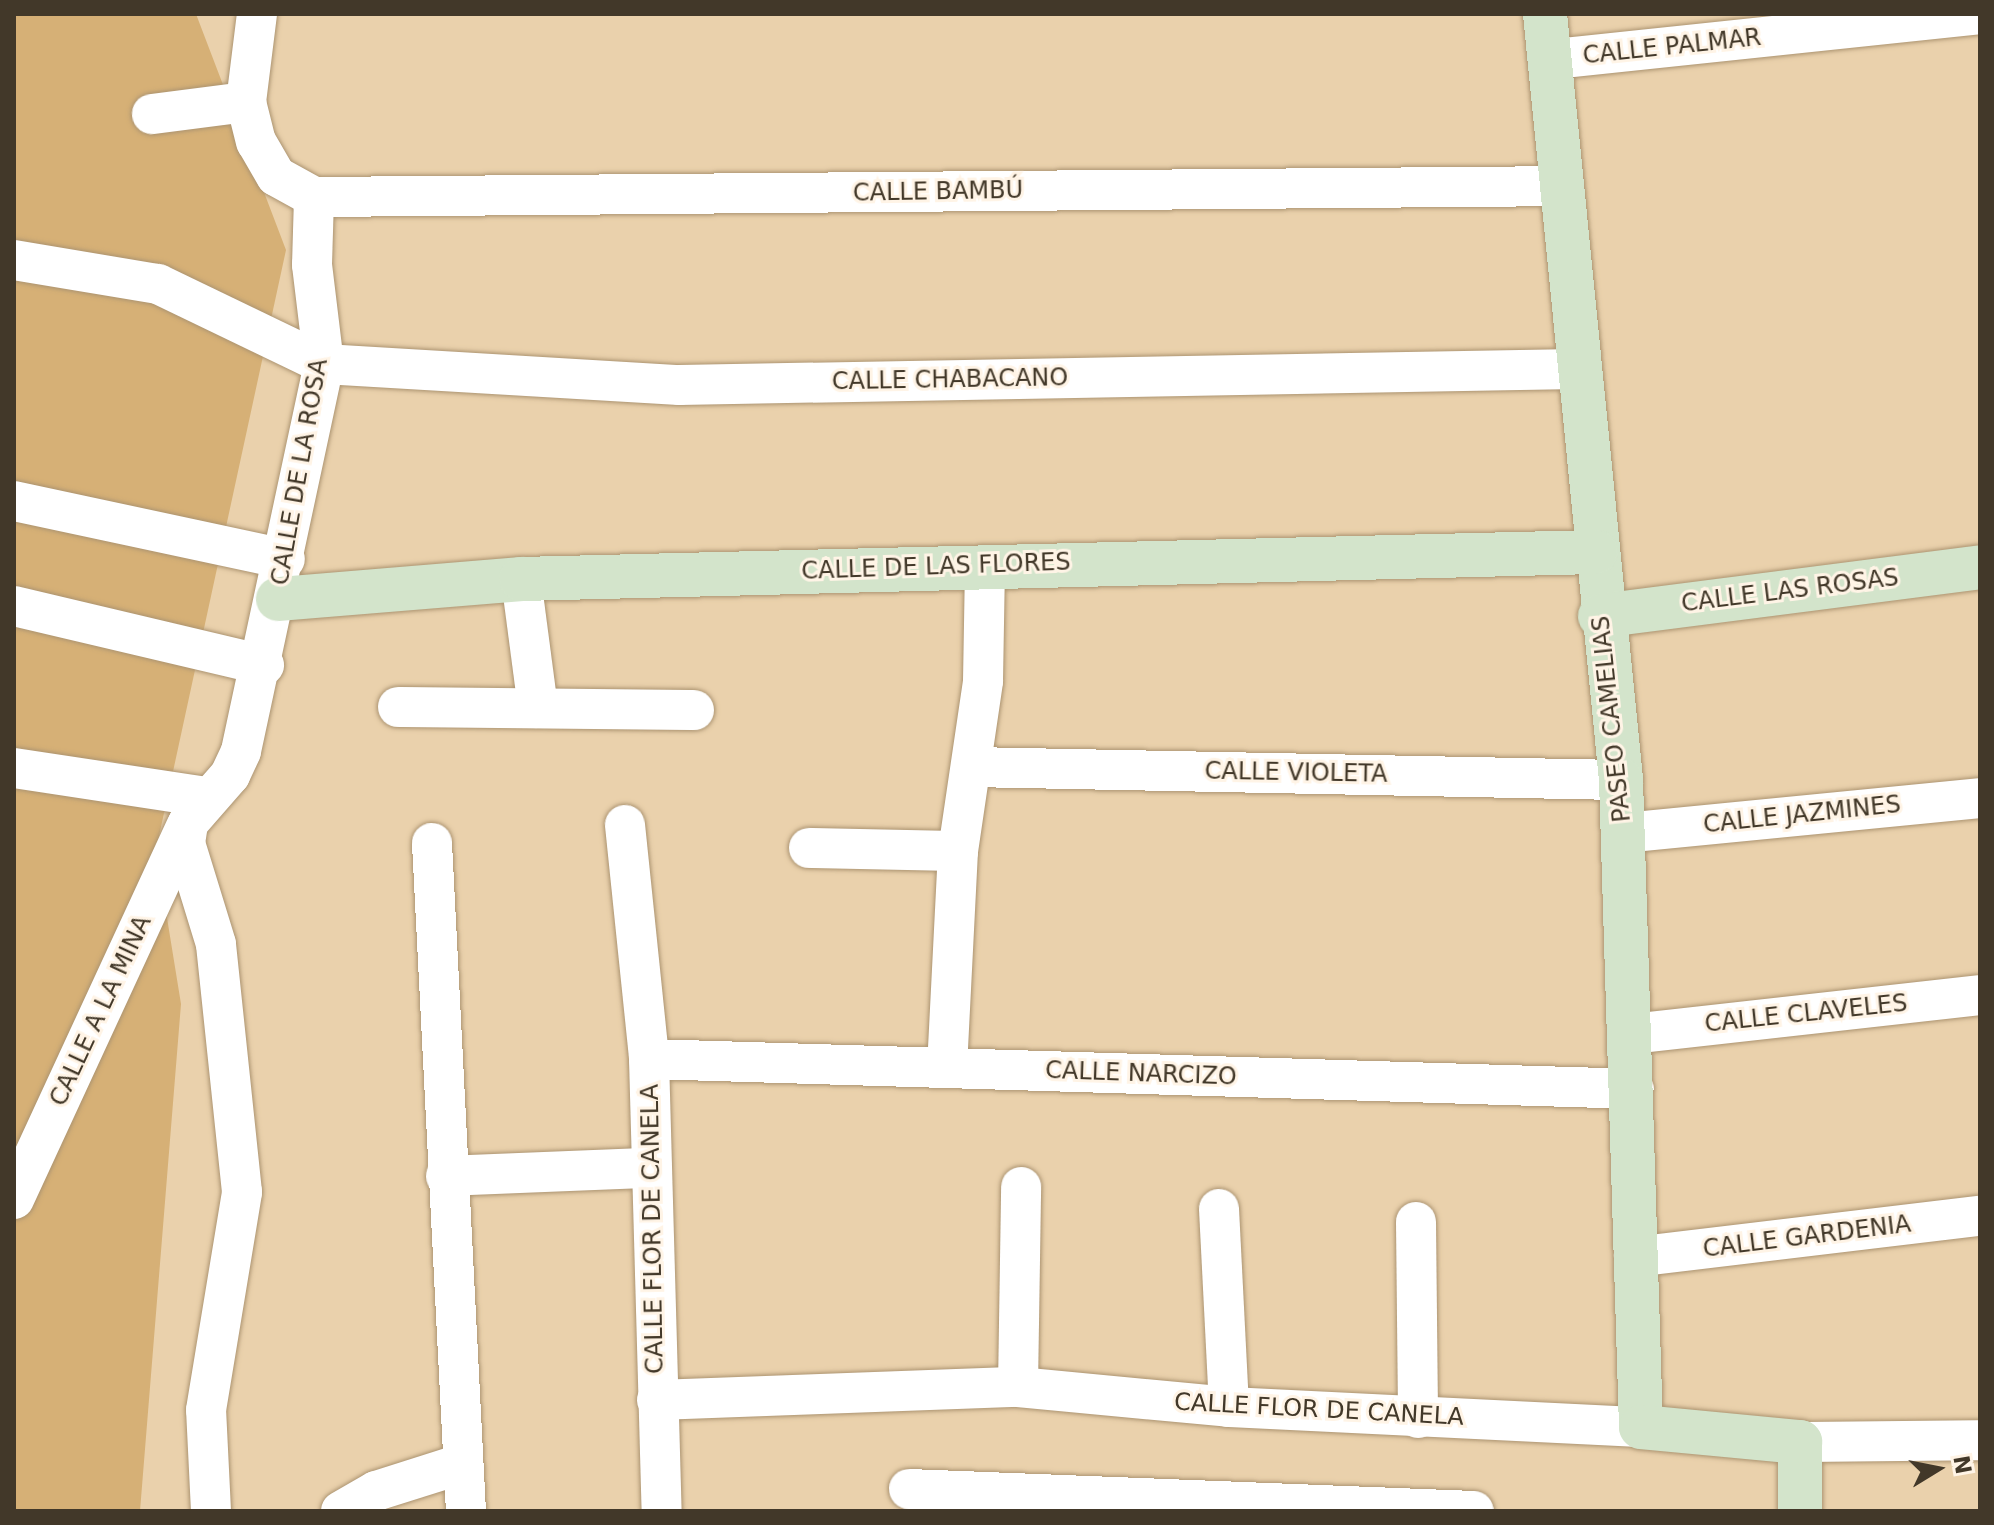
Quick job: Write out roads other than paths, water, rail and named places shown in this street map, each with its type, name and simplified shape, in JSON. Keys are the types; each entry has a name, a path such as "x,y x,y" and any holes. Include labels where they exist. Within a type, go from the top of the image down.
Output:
{"street":[{"path":"257,14 246,102 256,142 276,176 314,197"},
{"name":"PASEO CAMELIAS","path":"1545,14 1554,59 1577,369 1600,616 1621,780 1634,1089 1634,1257 1641,1427"},
{"name":"CALLE PALMAR","path":"1554,59 1980,14"},
{"path":"152,114 246,102"},
{"name":"CALLE BAMBÚ","path":"314,197 1562,186"},
{"name":"CALLE DE LA ROSA","path":"196,810 230,775 264,665 324,364 312,265 314,197"},
{"path":"14,260 158,284 324,364"},
{"name":"CALLE CHABACANO","path":"324,364 679,385 1577,369"},
{"path":"14,501 282,579"},
{"name":"CALLE DE LAS FLORES","path":"282,579 521,579 1596,552"},
{"path":"947,1068 958,851 983,681 985,565"},
{"name":"CALLE LAS ROSAS","path":"1600,616 1980,567"},
{"path":"521,579 538,708"},
{"path":"14,606 264,665"},
{"path":"398,707 694,710"},
{"name":"CALLE VIOLETA","path":"971,767 1621,780"},
{"path":"14,768 196,810 190,869 216,944 229,1035 242,1192 206,1410 207,1506"},
{"name":"CALLE JAZMINES","path":"1624,833 1980,798"},
{"name":"CALLE A LA MINA","path":"14,1199 196,810"},
{"name":"CALLE FLOR DE CANELA","path":"625,825 649,1059 649,1168 662,1511"},
{"path":"432,843 446,1176 466,1511"},
{"path":"809,848 958,851"},
{"name":"CALLE CLAVELES","path":"1632,1034 1980,995"},
{"name":"CALLE NARCIZO","path":"649,1059 1634,1089"},
{"path":"446,1176 649,1168"},
{"path":"1018,1387 1021,1187"},
{"path":"1219,1209 1229,1407"},
{"name":"CALLE GARDENIA","path":"1634,1257 1980,1216"},
{"path":"1416,1222 1418,1418"},
{"name":"CALLE FLOR DE CANELA","path":"657,1400 1018,1387 1229,1407 1641,1427 1800,1442 1980,1440"},
{"path":"1800,1442 1800,1511"},
{"path":"341,1511 376,1501 461,1464"},
{"path":"909,1489 1474,1511"}]}
